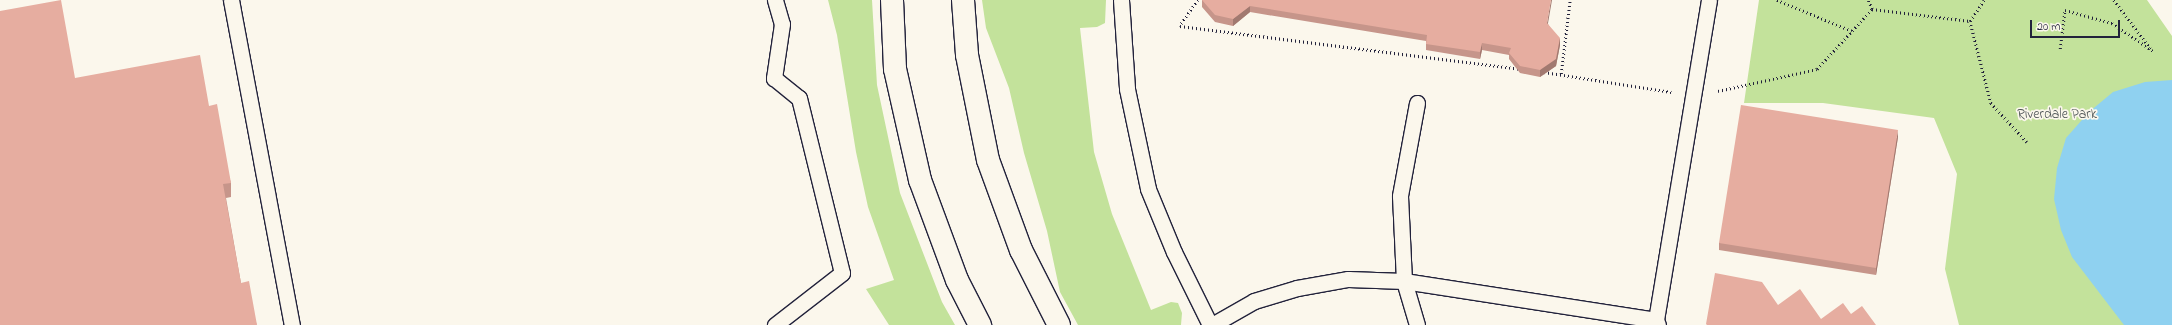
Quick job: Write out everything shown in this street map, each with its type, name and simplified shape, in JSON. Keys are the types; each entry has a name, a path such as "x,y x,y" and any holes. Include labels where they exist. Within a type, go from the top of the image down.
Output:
{"street":[{"path":"892,0 895,69 920,180 957,280 980,325"},
{"path":"963,0 967,55 988,160 1021,250 1059,325"}],"lane":[{"path":"231,0 292,325"},
{"path":"775,0 782,24 774,78 799,98 842,273 775,325"},
{"path":"1121,0 1126,89 1148,188 1174,252 1211,325 1254,301 1297,288 1348,279 1404,281 1657,322 1709,0"},
{"path":"1417,103 1400,196 1404,281 1417,325"}],"path":[{"path":"1198,0 1180,26 1522,69"},
{"path":"1561,74 1570,0"},
{"path":"1777,0 1852,31"},
{"path":"1868,0 1872,10"},
{"path":"1984,0 1970,21 1991,103 2027,142"},
{"path":"2060,49 2065,10 2112,23 2153,51 2114,0"},
{"path":"1538,71 1693,96 1817,69 1872,10"},
{"path":"1872,10 1970,21"}],"green space":[{"path":"828,0 872,0 877,85 900,193 942,302 955,325 889,325 866,289 894,280 868,207 856,152 837,35"},
{"path":"982,0 1106,0 1105,23 1097,27 1080,28 1094,152 1112,214 1151,310 1171,302 1178,303 1182,313 1181,325 1078,325 1060,292 1047,231 1024,153 1009,88 986,28"},
{"name":"Riverdale Park","path":"1759,0 2147,0 2172,36 2172,325 1959,325 1945,269 1957,174 1934,118 1823,103 1744,103"}],"water":[{"path":"2172,80 2172,325 2124,325 2072,257 2061,230 2054,199 2057,168 2066,138 2089,112 2113,92 2145,82"}],"building":[{"path":"61,0 75,78 200,55 209,106 217,104 231,183 223,184 241,283 249,281 257,325 0,325 0,11"},
{"path":"1202,0 1551,0 1547,23 1560,38 1556,59 1540,70 1520,66 1509,53 1511,48 1482,43 1480,52 1426,44 1427,35 1250,6 1233,19 1215,15"},
{"path":"1741,105 1898,130 1876,268 1719,243"},
{"path":"1715,273 1762,282 1778,305 1800,289 1821,319 1843,303 1851,314 1862,306 1876,325 1707,325"}]}
